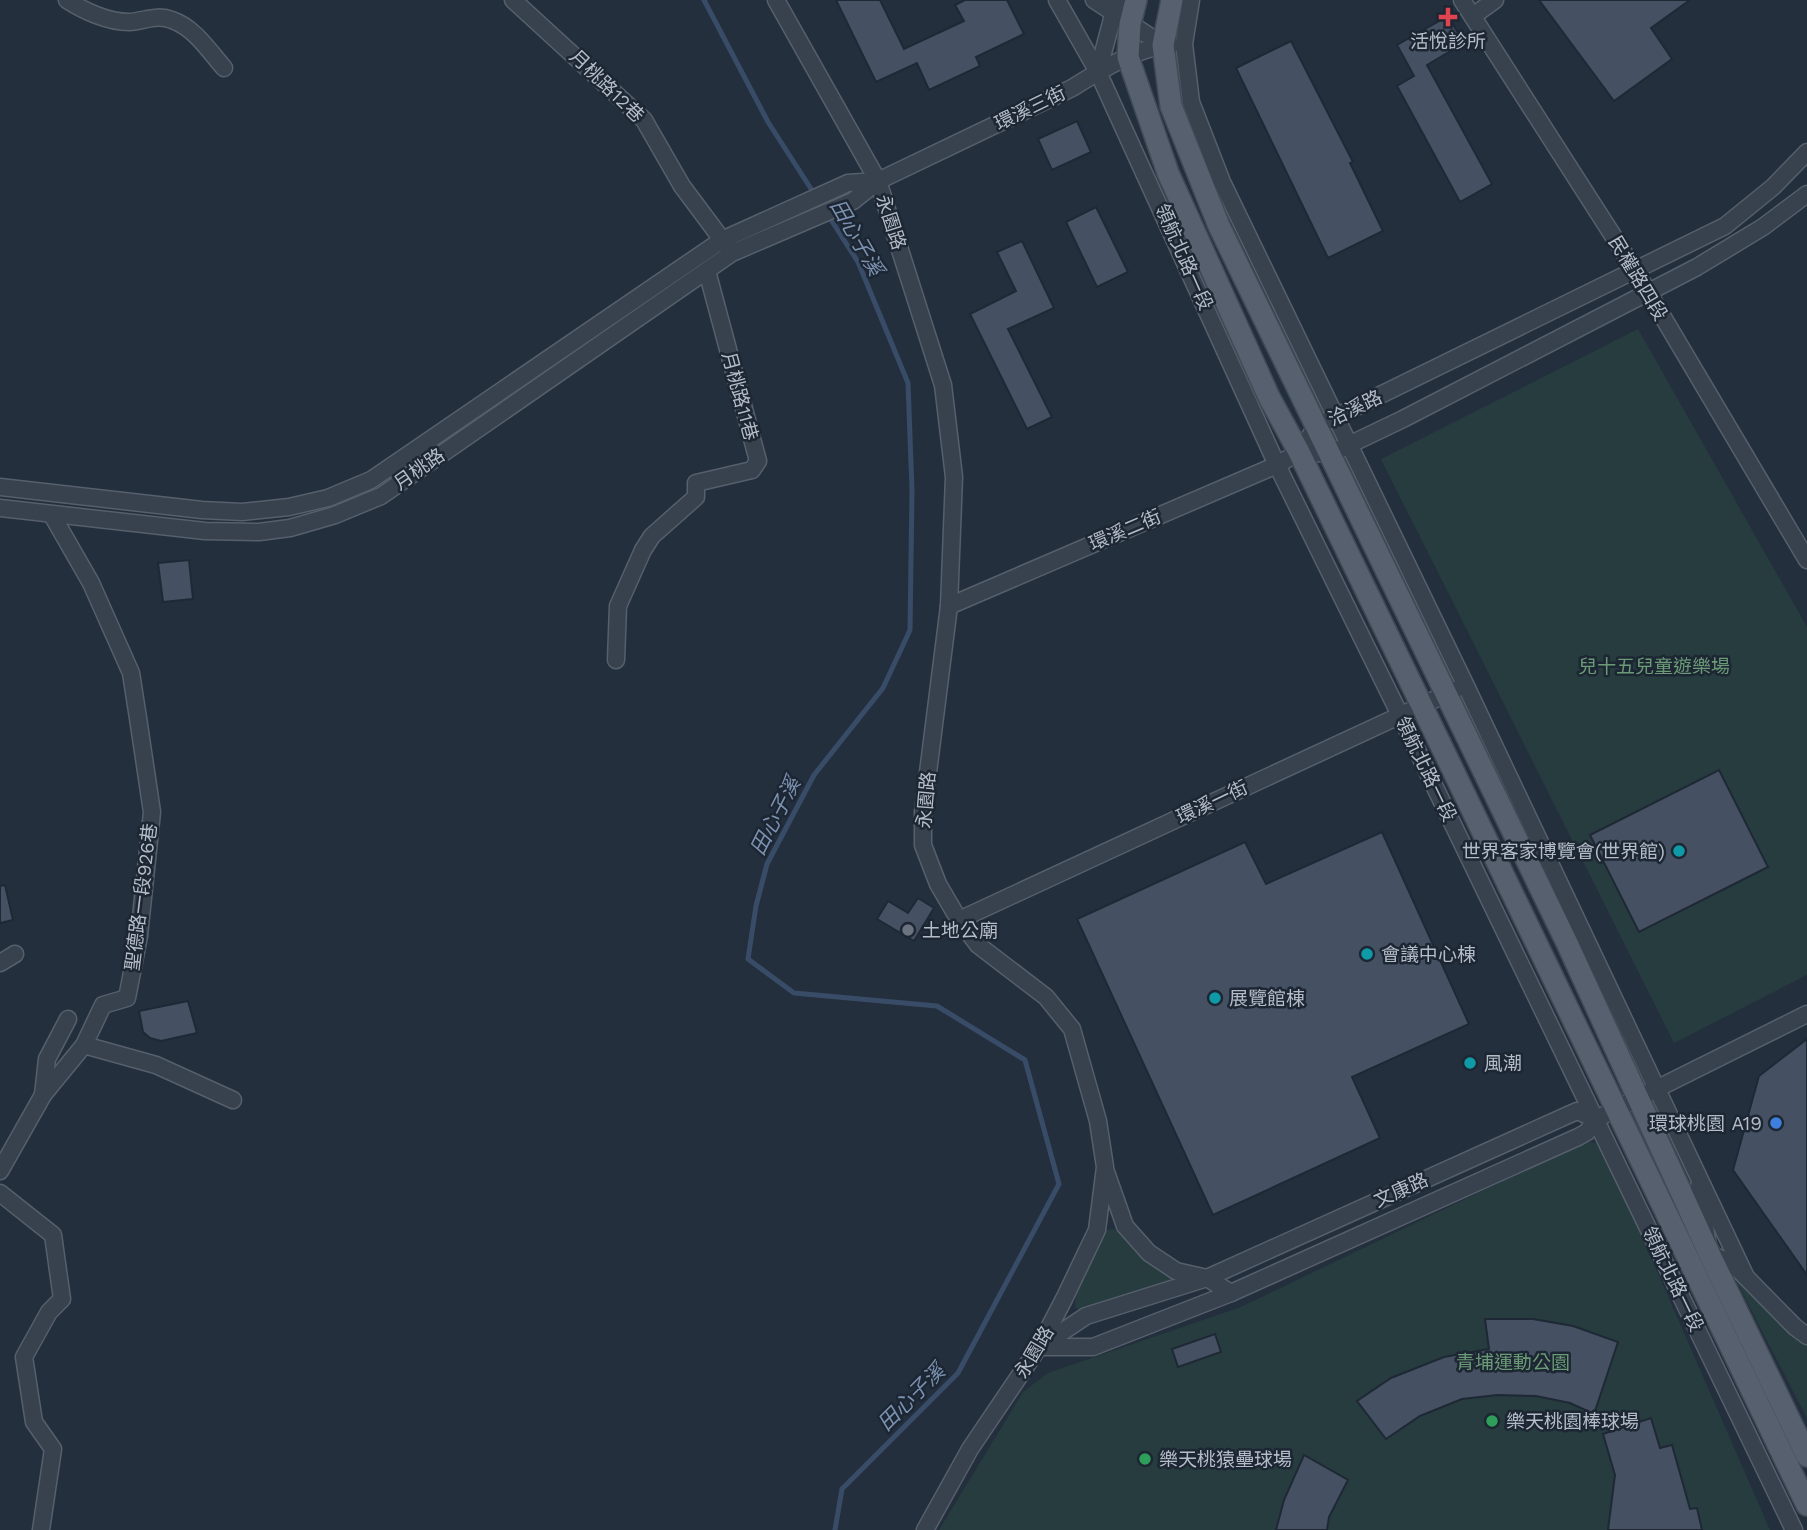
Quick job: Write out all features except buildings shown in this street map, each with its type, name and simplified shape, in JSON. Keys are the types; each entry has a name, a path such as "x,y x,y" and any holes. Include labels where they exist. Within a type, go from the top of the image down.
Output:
{"main road":[{"name":"領航北路一段","path":"1136,0 1121,13 1128,57 1168,173 1269,397 1299,452 1807,1505"},
{"path":"1172,0 1174,44 1171,106 1219,226 1330,454 1456,689 1637,1098 1807,1456"}],"street":[{"path":"67,0 82,10 106,18 128,22 155,17 173,20 191,31 224,68"},
{"name":"月桃路12巷","path":"513,0 644,120 682,186 727,247"},
{"name":"永園路","path":"776,0 878,181 943,385 954,477 949,606 923,812 923,845 938,884 959,920 978,945 1046,998 1072,1029 1098,1121 1105,1167 1097,1230 1039,1347 970,1449 925,1530"},
{"path":"1057,0 1098,72"},
{"path":"1094,0 1174,44"},
{"path":"1191,0 1174,44 1191,102 1222,182 1350,444 1456,689 1658,1089 1746,1277"},
{"name":"民權路四段","path":"1462,0 1635,270 1807,560"},
{"path":"1474,16 1495,0"},
{"name":"領航北路一段","path":"1121,13 1098,72 1277,465 1794,1530"},
{"name":"環溪三街","path":"878,181 1072,88 1128,57 1174,44"},
{"name":"洽溪路","path":"1299,452 1317,426 1725,226 1773,187 1807,152"},
{"name":"月桃路","path":"0,488 242,512 289,507 328,498 371,480 474,410 778,214 848,183 878,181"},
{"name":"月桃路","path":"0,508 205,531 259,532 290,528 335,515 381,496 707,271 727,247 782,231 853,201 878,181"},
{"name":"洽溪路","path":"1299,452 1330,454 1403,419 1697,267 1763,227 1807,194"},
{"name":"月桃路11巷","path":"616,660 618,606 652,536 696,497 696,483 752,470 758,461 707,271"},
{"path":"474,410 484,425"},
{"name":"環溪二街","path":"949,606 1277,465 1299,452"},
{"name":"聖德路一段926巷","path":"0,1171 43,1095 84,1045 103,1005 127,998 139,936 152,813 131,673 91,583 52,515"},
{"name":"環溪一街","path":"959,920 1456,689"},
{"path":"0,963 15,954"},
{"name":"文康路","path":"1039,1347 1093,1347 1231,1293 1578,1137 1587,1132 1596,1119 1807,1014"},
{"name":"聖德路一段926巷","path":"43,1095 47,1059 68,1019"},
{"path":"84,1045 156,1065 233,1100"},
{"name":"文康路","path":"1039,1347 1086,1316 1207,1278 1567,1115 1577,1111 1596,1119"},
{"path":"1105,1167 1125,1226 1149,1253 1176,1271 1207,1278 1231,1293"},
{"path":"1696,1167 1709,1253 1734,1265 1807,1336"},
{"path":"0,1193 53,1235 62,1299 49,1312 24,1357 34,1422 53,1449 41,1530"}],"green space":[{"name":"兒十五兒童遊樂場","path":"1638,329 1807,627 1807,975 1674,1043 1381,459"},
{"name":"青埔運動公園","path":"1586,1141 1602,1145 1770,1530 939,1530 1023,1392 1048,1373 1241,1307"},
{"path":"1114,1229 1172,1278 1168,1288 1086,1315 1075,1307 1081,1278 1105,1230"},
{"path":"1732,1273 1807,1344 1807,1418"}],"waterway":[{"name":"田心子溪","path":"704,0 768,122 815,195"},
{"name":"田心子溪","path":"828,215 858,262 908,383 912,490 910,630 883,688 814,775 767,864 756,906 748,959 794,993 937,1006 1025,1060 1059,1184 958,1373 842,1489 835,1530"}],"place":[{"name":"活悅診所","path":"1448,17"},
{"name":"世界客家博覽會(世界館)","path":"1679,851"},
{"name":"土地公廟","path":"908,930"},
{"name":"會議中心棟","path":"1367,954"},
{"name":"展覽館棟","path":"1215,998"},
{"name":"風潮","path":"1470,1063"},
{"name":"環球桃園 A19","path":"1776,1123"},
{"name":"樂天桃園棒球場","path":"1492,1421"},
{"name":"樂天桃猿壘球場","path":"1145,1459"}]}
